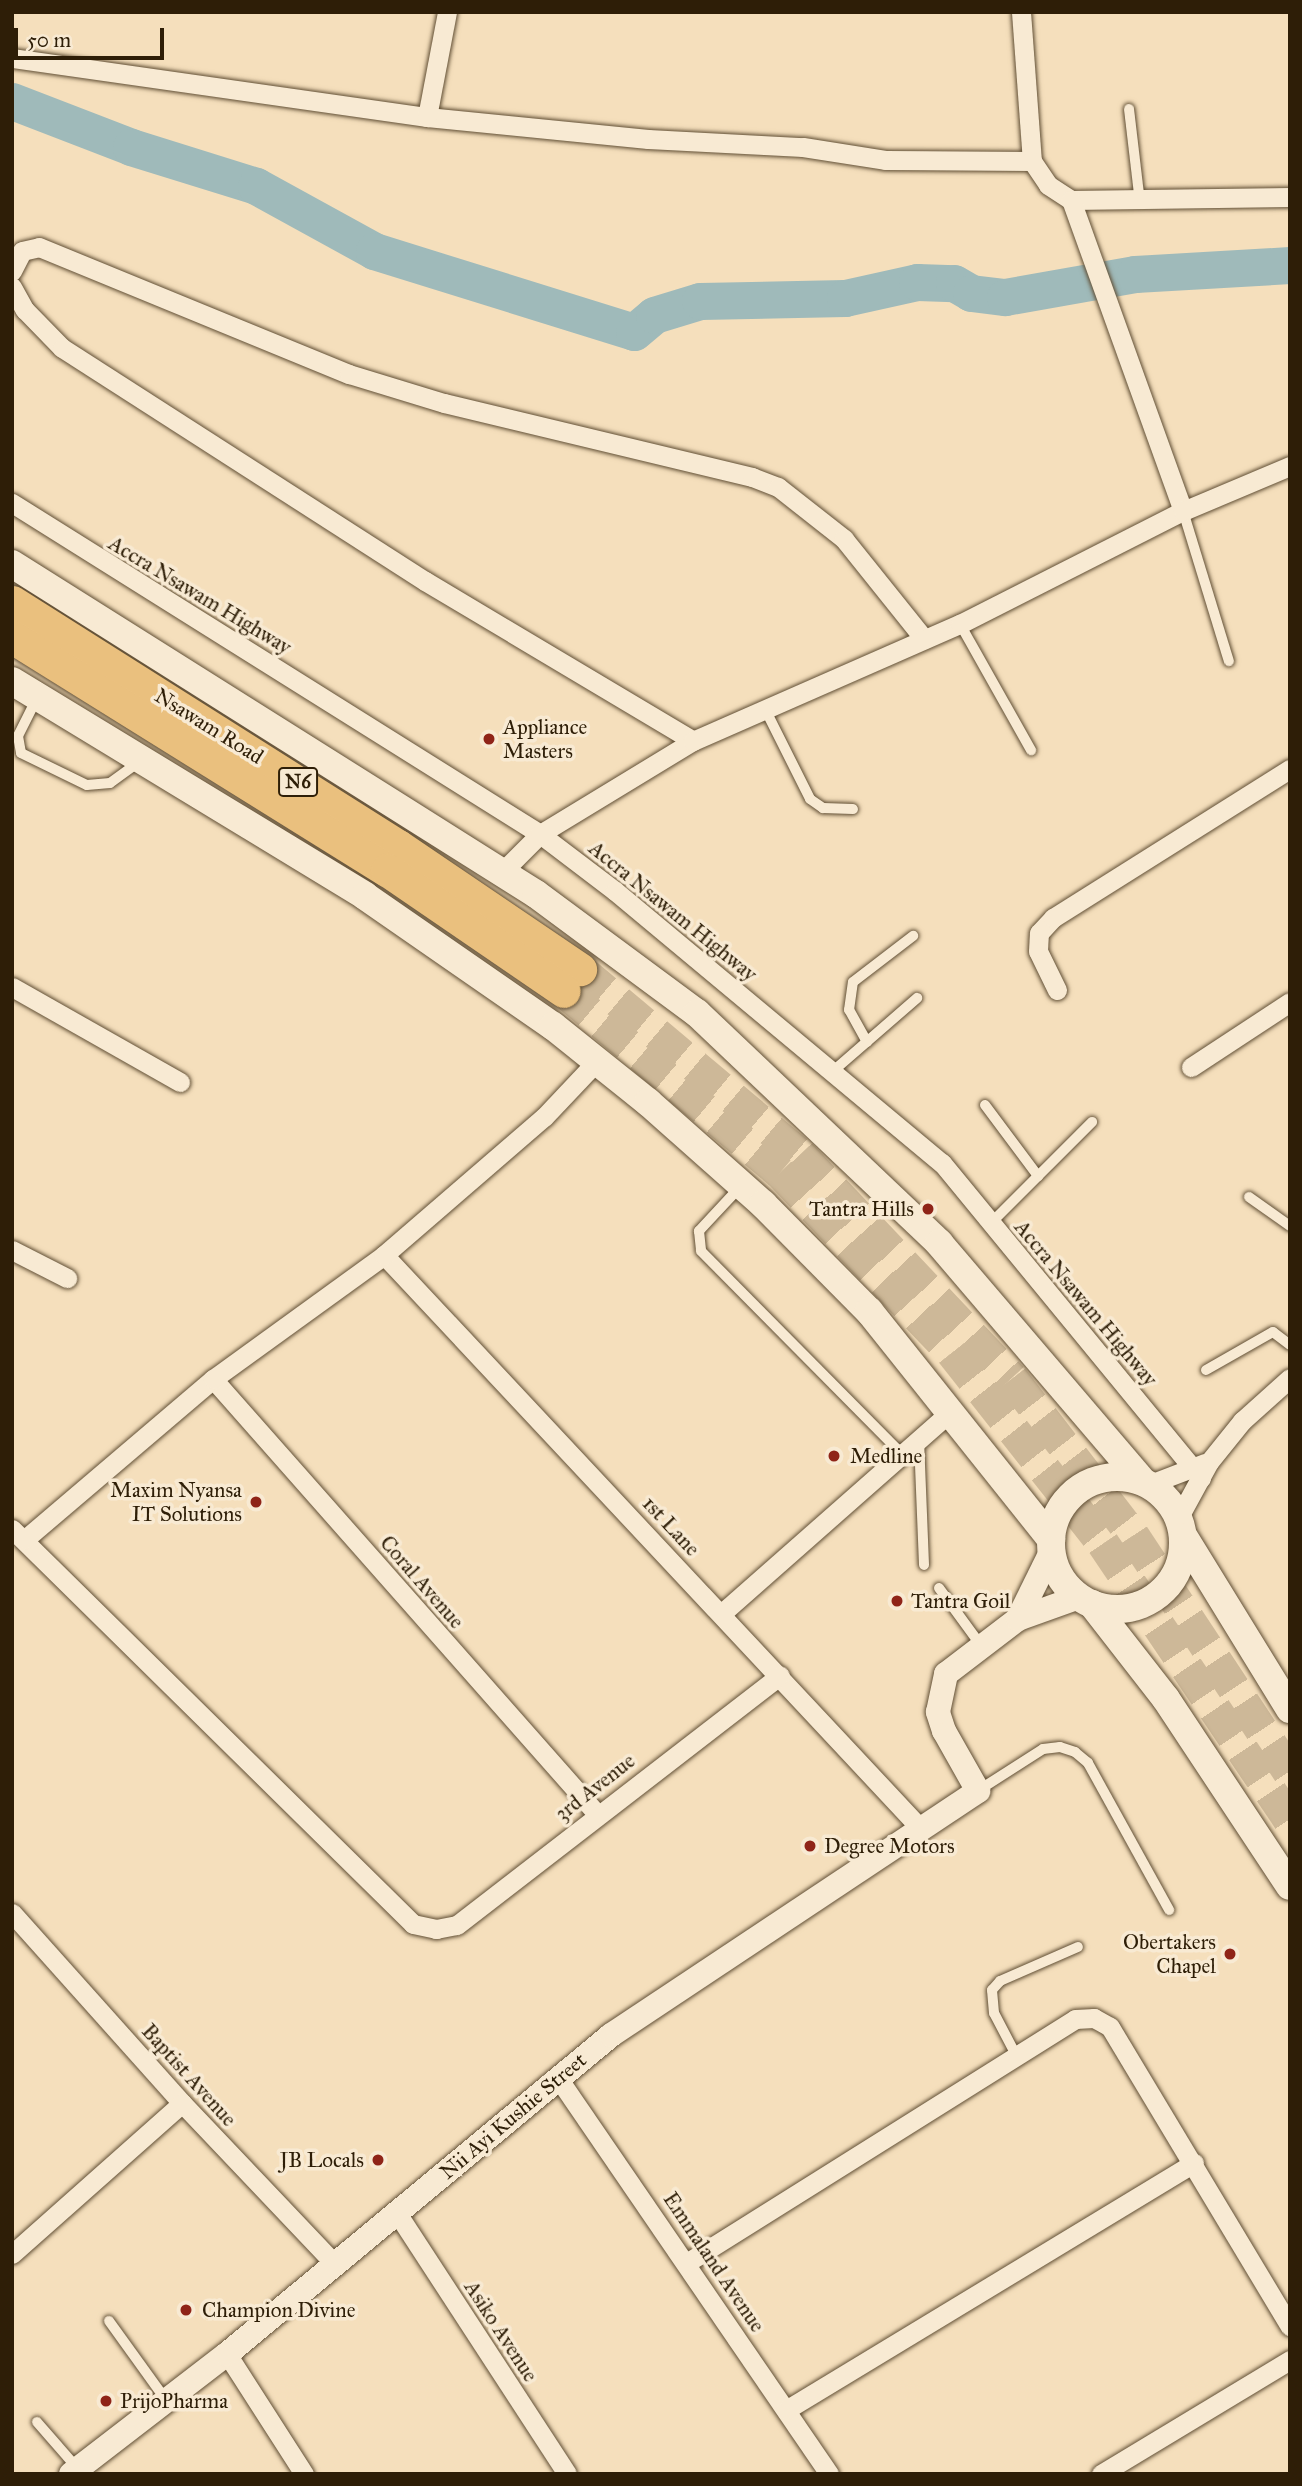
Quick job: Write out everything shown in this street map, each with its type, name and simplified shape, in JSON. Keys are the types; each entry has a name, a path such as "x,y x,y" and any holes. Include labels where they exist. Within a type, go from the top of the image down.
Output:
{"highway":[{"name":"Nsawam Road","path":"12,602 363,824 572,980 376,863 12,637"}],"main road":[{"path":"12,564 502,872 696,1013 939,1243 1146,1483 1181,1527 1278,1682 1290,1709"},
{"path":"12,681 365,896 597,1061 741,1185 869,1311 952,1410 1051,1545 1065,1584 1086,1600 1166,1699 1290,1886"},
{"path":"1051,1545 1062,1505 1081,1487 1105,1477 1146,1483"},
{"path":"1086,1600 1125,1608 1147,1602 1165,1589 1177,1571 1181,1527"}],"street":[{"path":"427,117 447,12"},
{"path":"1021,12 1032,161 1048,185 1071,200 1290,197"},
{"path":"12,58 427,117 648,139 803,147 885,160 1032,161"},
{"path":"1071,200 1183,512"},
{"path":"12,271 22,251 39,247 349,374 444,403 752,477 778,487 844,539 924,639"},
{"path":"12,287 24,310 62,348 425,581 693,741"},
{"path":"502,872 540,834 693,741 764,707 960,624 1183,512 1290,466"},
{"name":"Accra Nsawam Highway","path":"12,503 540,834 615,891 942,1163 1201,1469"},
{"path":"1057,990 1038,951 1039,933 1053,918 1290,769"},
{"path":"12,987 180,1082"},
{"path":"1191,1068 1290,1002"},
{"path":"19,1534 213,1379 384,1255 544,1117 597,1061"},
{"path":"12,1250 67,1278"},
{"name":"1st Lane","path":"384,1255 780,1675 922,1830"},
{"path":"1181,1527 1201,1469 1241,1421 1290,1378"},
{"name":"Coral Avenue","path":"213,1379 597,1814"},
{"path":"722,1614 952,1410"},
{"path":"1146,1483 1201,1469"},
{"name":"3rd Avenue","path":"19,1534 413,1924 436,1929 457,1925 780,1675"},
{"path":"1018,1619 1051,1545"},
{"path":"978,1791 944,1731 937,1700 946,1674 980,1644 1018,1619 1086,1600"},
{"name":"Nii Ayi Kushie Street","path":"75,2471 228,2354 558,2078 678,1988 978,1791"},
{"name":"Baptist Avenue","path":"12,1913 182,2103 336,2265"},
{"path":"688,2262 1075,2019 1094,2018 1110,2026 1290,2326"},
{"name":"Emmaland Avenue","path":"558,2078 688,2262 829,2474"},
{"path":"12,2253 182,2103"},
{"path":"786,2410 1194,2163"},
{"name":"Asiko Avenue","path":"397,2213 567,2474"},
{"path":"228,2354 304,2474"},
{"path":"1101,2474 1290,2360"}],"lane":[{"path":"1129,109 1140,201"},
{"path":"1183,512 1229,661"},
{"path":"960,624 1031,750"},
{"path":"38,697 18,736 21,752 86,785 110,783 141,760"},
{"path":"764,707 810,799 823,808 853,809"},
{"path":"867,1042 849,1010 853,982 913,936"},
{"path":"832,1072 917,998"},
{"path":"985,1105 1038,1176"},
{"path":"991,1223 1092,1122"},
{"path":"741,1185 699,1231 701,1251 902,1454"},
{"path":"1249,1197 1290,1226"},
{"path":"1206,1370 1273,1332 1290,1345"},
{"path":"919,1439 924,1565"},
{"path":"939,1588 980,1644"},
{"path":"978,1791 1043,1749 1060,1747 1075,1752 1088,1763 1169,1910"},
{"path":"1016,2056 994,2012 992,1990 1000,1981 1078,1947"},
{"path":"109,2321 166,2401"},
{"path":"37,2422 75,2471"}],"waterway":[{"path":"12,101 131,147 256,186 374,251 634,332 654,315 700,301 845,298 917,282 954,283 971,293 1005,297 1135,274 1290,265"}],"tunnel":[{"path":"580,969 800,1154 1012,1378 1133,1535 1290,1773"},
{"path":"564,991 780,1172 952,1352 1103,1543 1290,1820"}],"place":[{"name":"Appliance Masters","path":"489,739"},
{"name":"Tantra Hills","path":"928,1209"},
{"name":"Medline","path":"834,1456"},
{"name":"Maxim Nyansa IT Solutions","path":"256,1502"},
{"name":"Tantra Goil","path":"897,1601"},
{"name":"Degree Motors","path":"810,1846"},
{"name":"Obertakers Chapel","path":"1230,1954"},
{"name":"JB Locals","path":"378,2160"},
{"name":"Champion Divine","path":"186,2310"},
{"name":"PrijoPharma","path":"106,2401"}]}
